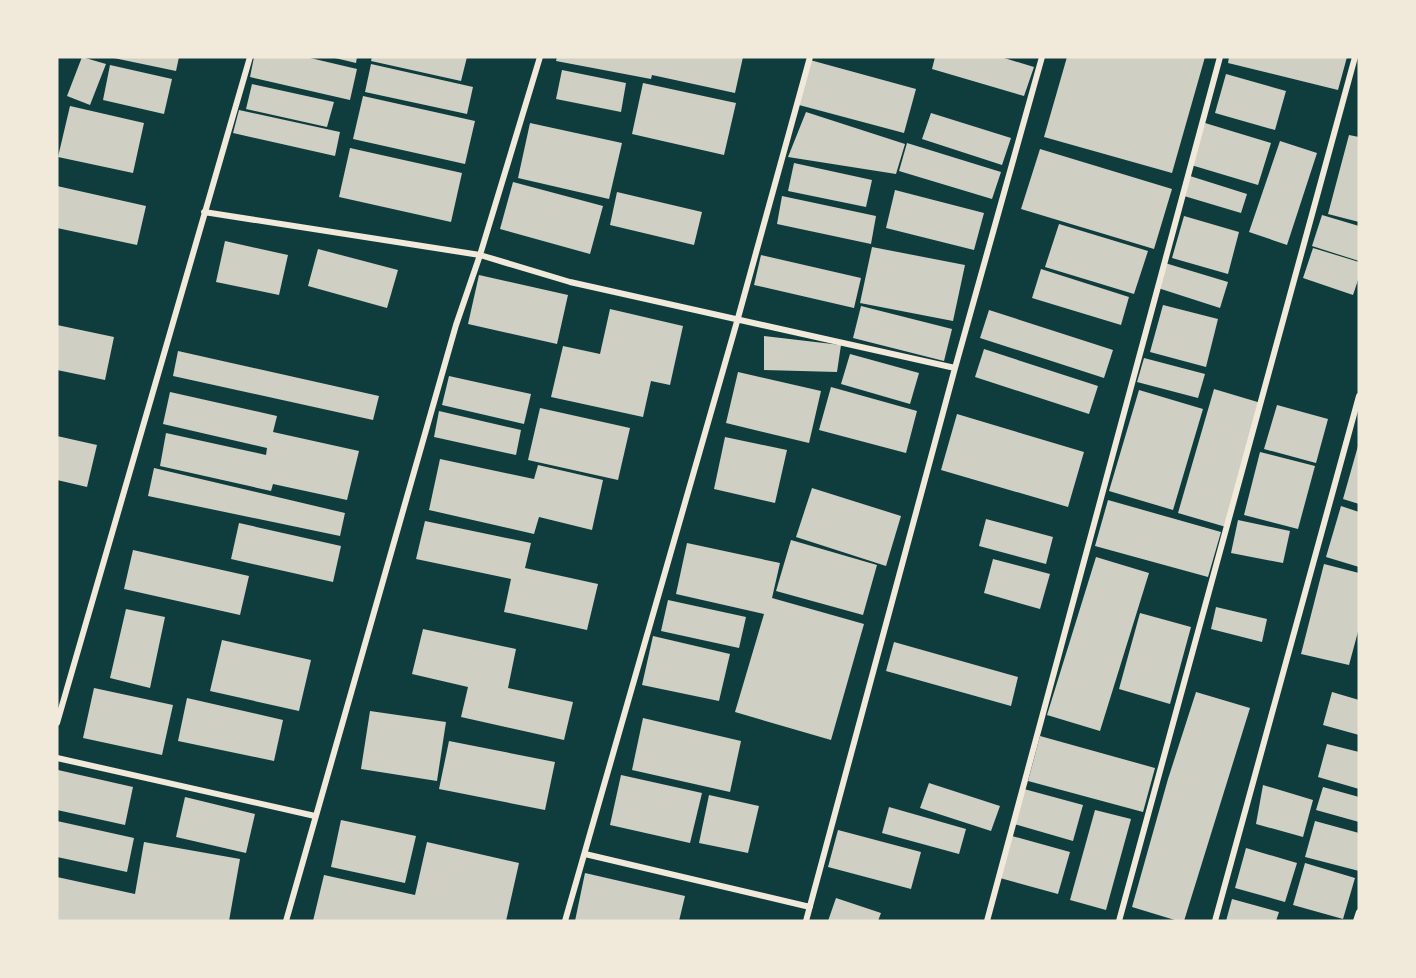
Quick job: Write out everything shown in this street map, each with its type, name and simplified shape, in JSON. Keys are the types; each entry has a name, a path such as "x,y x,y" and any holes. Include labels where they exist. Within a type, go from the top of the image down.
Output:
{"street":[{"path":"57,723 250,57"},
{"path":"286,921 456,324 480,255 540,57"},
{"path":"565,921 738,318 810,57"},
{"path":"806,921 955,368 1042,57"},
{"path":"987,921 1220,57"},
{"path":"1119,921 1355,57"},
{"path":"204,212 480,255 570,282 955,368"},
{"path":"1215,921 1359,396"},
{"path":"57,758 315,816"},
{"path":"585,854 810,907"},
{"path":"1356,921 1359,912"}],"building":[{"path":"82,57 106,64 90,105 67,96"},
{"path":"109,57 179,57 176,71"},
{"path":"254,57 306,57 357,69 350,100 250,77"},
{"path":"331,57 357,57 356,63"},
{"path":"372,57 467,57 461,81 371,61"},
{"path":"557,57 743,57 735,93 652,75 651,79 556,61"},
{"path":"935,57 1001,57 1034,67 1024,96 932,69"},
{"path":"1067,57 1205,57 1172,173 1044,137"},
{"path":"1229,57 1347,57 1338,90 1228,63"},
{"path":"810,60 916,89 904,133 799,105"},
{"path":"371,64 473,87 467,114 365,92"},
{"path":"110,65 172,79 164,114 103,100"},
{"path":"562,70 626,83 621,112 556,99"},
{"path":"1226,74 1286,91 1275,130 1215,113"},
{"path":"643,83 736,103 724,155 632,134"},
{"path":"252,84 334,102 327,127 246,109"},
{"path":"363,96 475,121 465,164 353,139"},
{"path":"70,106 144,123 133,173 58,157"},
{"path":"239,110 340,132 335,156 233,133"},
{"path":"806,112 905,144 896,174 788,157"},
{"path":"931,113 1011,138 1002,165 922,139"},
{"path":"530,123 622,143 609,199 518,178"},
{"path":"1205,123 1271,143 1258,185 1191,165"},
{"path":"1349,135 1359,137 1359,222 1328,214"},
{"path":"1280,141 1317,153 1287,245 1249,232"},
{"path":"907,143 1001,172 992,199 899,171"},
{"path":"350,148 462,173 451,222 339,197"},
{"path":"1040,149 1172,189 1154,249 1021,209"},
{"path":"794,163 872,180 866,207 788,191"},
{"path":"1190,176 1247,194 1241,213 1184,196"},
{"path":"513,182 603,206 590,254 500,229"},
{"path":"57,186 146,206 137,245 57,228"},
{"path":"895,190 984,213 974,250 886,228"},
{"path":"617,192 702,212 694,245 610,225"},
{"path":"782,196 876,216 871,244 777,224"},
{"path":"1322,215 1359,226 1359,261 1312,246"},
{"path":"1184,216 1239,232 1228,274 1172,258"},
{"path":"1059,224 1148,251 1134,294 1045,267"},
{"path":"225,241 288,255 279,295 216,282"},
{"path":"872,247 965,265 953,321 860,303"},
{"path":"1313,248 1359,262 1359,277 1353,295 1303,278"},
{"path":"318,249 398,270 387,308 308,286"},
{"path":"761,255 861,278 854,308 754,285"},
{"path":"1165,263 1228,282 1220,308 1158,288"},
{"path":"1041,269 1129,297 1121,325 1032,298"},
{"path":"479,275 568,295 557,344 468,324"},
{"path":"1163,305 1218,319 1206,367 1150,352"},
{"path":"861,306 952,329 944,361 853,338"},
{"path":"610,309 683,326 670,385 651,381 643,417 551,397 563,346 600,354"},
{"path":"989,310 1113,350 1104,378 980,338"},
{"path":"57,325 114,337 105,380 57,370"},
{"path":"764,336 841,345 837,372 764,370"},
{"path":"984,349 1098,386 1089,414 975,377"},
{"path":"178,351 379,396 373,420 173,376"},
{"path":"850,354 919,373 910,404 841,384"},
{"path":"1144,358 1205,374 1198,398 1137,382"},
{"path":"738,372 821,391 809,443 726,423"},
{"path":"449,376 531,394 524,424 442,405"},
{"path":"831,387 917,411 906,453 819,430"},
{"path":"1214,389 1261,403 1226,527 1178,513"},
{"path":"1139,390 1203,409 1173,510 1109,491"},
{"path":"170,392 277,416 273,432 359,451 347,500 273,484 271,491 160,466 166,433 266,455 267,448 163,424"},
{"path":"1277,405 1328,419 1316,463 1264,449"},
{"path":"540,408 630,428 618,480 528,460"},
{"path":"439,411 521,430 516,455 434,437"},
{"path":"957,414 1084,452 1068,507 941,470"},
{"path":"57,436 97,445 87,487 57,480"},
{"path":"725,437 787,450 775,503 714,489"},
{"path":"1359,446 1359,504 1343,499"},
{"path":"1260,452 1315,466 1298,529 1244,515"},
{"path":"440,459 534,479 538,465 603,480 592,530 539,517 534,534 429,510"},
{"path":"154,468 345,513 340,536 148,496"},
{"path":"812,488 901,516 886,566 796,537"},
{"path":"1108,500 1221,532 1208,577 1095,546"},
{"path":"1341,506 1359,512 1359,567 1326,557"},
{"path":"986,519 1053,537 1046,564 979,546"},
{"path":"1238,520 1290,531 1283,563 1231,553"},
{"path":"425,521 531,543 525,568 598,584 587,630 504,612 511,579 416,559"},
{"path":"239,523 341,546 333,582 231,559"},
{"path":"791,540 877,565 863,615 776,591"},
{"path":"687,543 780,563 772,598 864,624 831,740 735,712 764,614 676,594"},
{"path":"133,550 249,576 240,615 124,589"},
{"path":"1096,557 1149,573 1100,731 1047,715"},
{"path":"993,559 1050,574 1040,609 984,593"},
{"path":"1324,564 1359,573 1359,628 1349,665 1301,654"},
{"path":"668,600 746,617 739,648 661,631"},
{"path":"1216,607 1267,619 1262,642 1211,629"},
{"path":"126,609 165,617 150,688 110,678"},
{"path":"1140,613 1191,627 1170,704 1119,689"},
{"path":"423,629 516,649 508,688 573,702 564,740 461,717 468,687 412,674"},
{"path":"653,636 730,654 719,701 642,685"},
{"path":"222,640 311,660 299,711 210,691"},
{"path":"894,642 1018,677 1011,706 886,671"},
{"path":"94,688 173,705 162,755 83,738"},
{"path":"1196,692 1250,708 1184,921 1178,921 1132,907 1168,779"},
{"path":"1332,692 1359,700 1359,735 1323,725"},
{"path":"187,698 283,720 274,761 178,741"},
{"path":"370,711 446,722 437,781 361,769"},
{"path":"643,718 741,741 730,792 632,770"},
{"path":"1040,736 1155,768 1143,812 1028,781"},
{"path":"449,741 555,762 545,810 439,789"},
{"path":"1327,744 1359,752 1359,789 1318,777"},
{"path":"58,770 133,787 125,825 57,810"},
{"path":"621,775 702,793 690,843 610,825"},
{"path":"929,783 1000,806 991,831 920,808"},
{"path":"1263,785 1313,800 1303,837 1256,824"},
{"path":"1323,787 1359,797 1359,822 1316,810"},
{"path":"1024,789 1083,805 1073,841 1014,824"},
{"path":"709,795 759,806 748,853 699,843"},
{"path":"185,797 255,814 246,853 176,837"},
{"path":"889,807 966,829 959,854 882,833"},
{"path":"1095,810 1131,819 1106,910 1070,900"},
{"path":"341,820 416,836 405,883 331,867"},
{"path":"57,821 134,838 127,872 57,857"},
{"path":"1315,821 1359,833 1359,871 1305,857"},
{"path":"838,830 921,852 911,889 828,867"},
{"path":"1012,836 1070,852 1058,894 1000,878"},
{"path":"144,842 240,859 229,921 57,921 57,877 135,894"},
{"path":"427,842 519,863 506,921 313,921 324,875 415,895"},
{"path":"1246,848 1297,863 1285,902 1235,888"},
{"path":"1305,863 1355,878 1343,919 1293,905"},
{"path":"585,873 685,896 679,921 575,921"},
{"path":"836,898 881,913 878,921 828,921"},
{"path":"1232,899 1279,912 1276,921 1226,921"}]}
